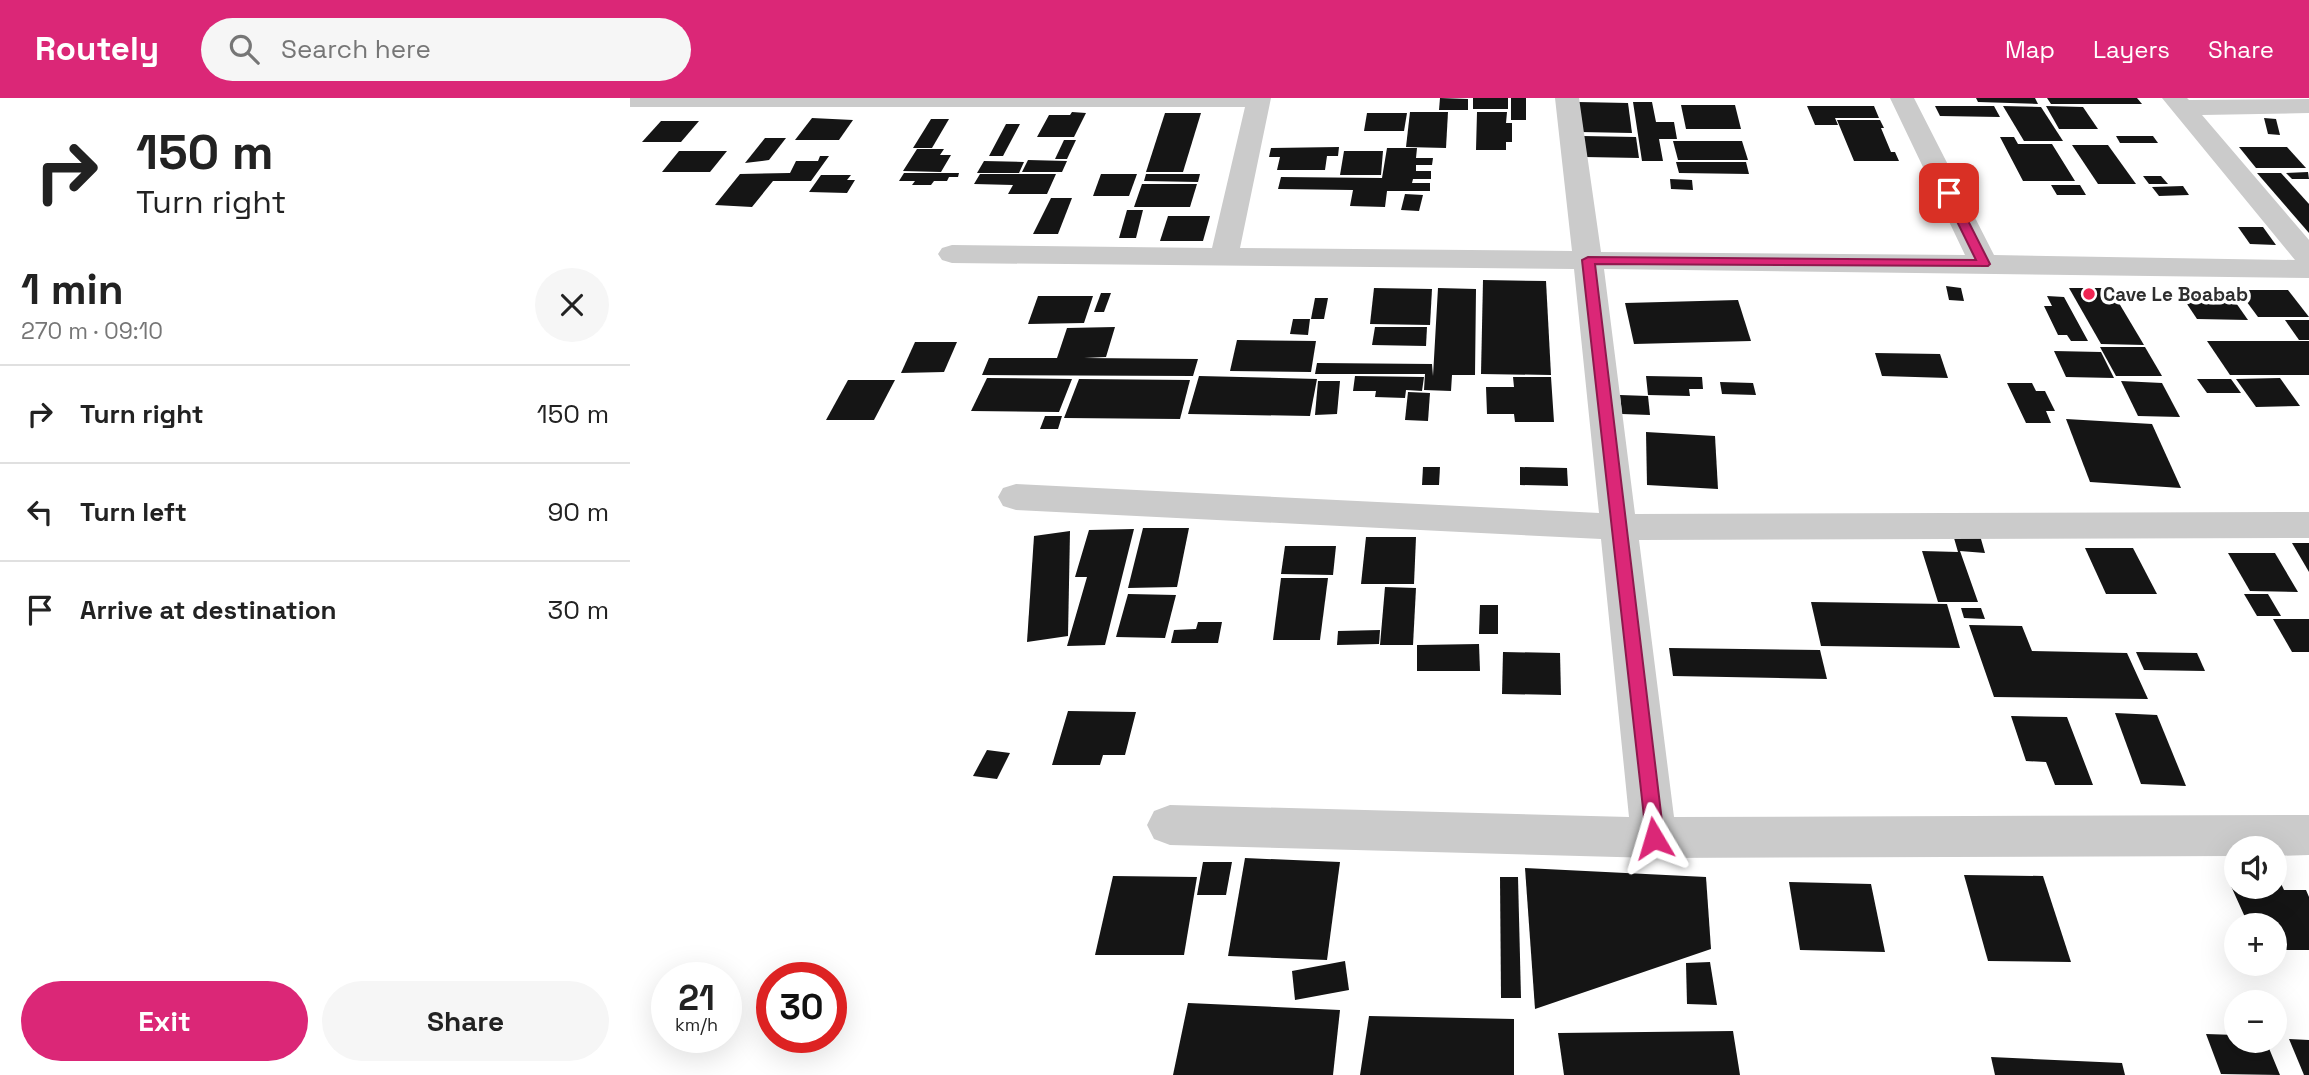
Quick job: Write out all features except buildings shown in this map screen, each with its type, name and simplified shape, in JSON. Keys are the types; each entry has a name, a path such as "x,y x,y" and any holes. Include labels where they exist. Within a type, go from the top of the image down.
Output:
{"street":[{"path":"1567,98 1654,838"},
{"path":"1902,98 1984,264"},
{"path":"630,100 1259,99 1224,257"},
{"path":"2178,103 2309,106"},
{"path":"2178,103 2309,258"},
{"path":"952,254 2309,269"},
{"path":"1016,497 1618,527 2309,525"},
{"path":"1170,825 1654,838 2309,835"}],"place":[{"name":"Cave Le Boabab","path":"2089,294"}],"route":[{"path":"1654,838 1588,260 1984,264 1949,193"}]}
